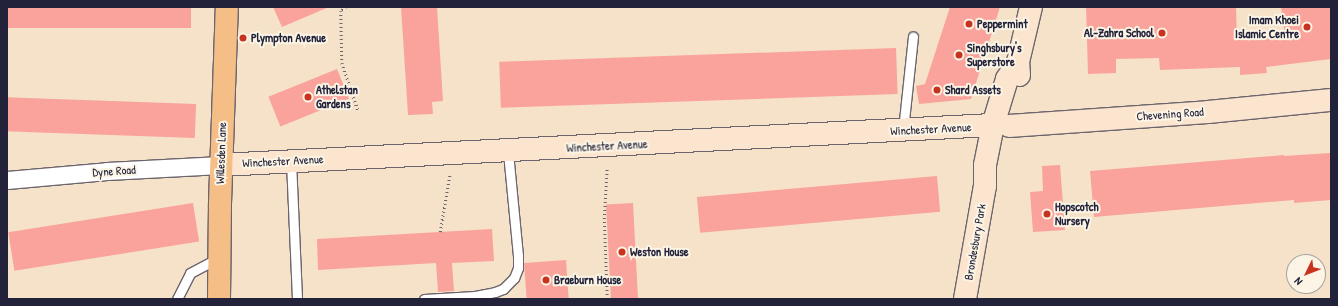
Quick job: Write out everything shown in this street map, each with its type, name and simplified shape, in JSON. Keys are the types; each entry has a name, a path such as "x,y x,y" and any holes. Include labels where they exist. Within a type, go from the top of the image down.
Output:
{"main road":[{"name":"Willesden Lane","path":"219,299 221,165 227,7"}],"street":[{"name":"Brondesbury Park","path":"966,294 985,186 996,171 1001,126 1019,83 1018,62 1031,7"},
{"name":"Chevening Road","path":"1001,126 1208,112 1331,100"},
{"name":"Winchester Avenue","path":"221,165 291,160 508,152 1001,126"},
{"name":"Dyne Road","path":"7,180 108,171 221,165"}],"lane":[{"path":"903,130 913,37"},
{"path":"424,299 475,296 495,292 503,289 514,278 518,268 518,256 508,152"},
{"path":"291,160 297,299"},
{"path":"177,299 190,273 219,258"}],"path":[{"path":"346,7 341,11 342,63 358,110"},
{"path":"607,146 607,189 604,219 607,299"},
{"path":"440,232 453,154"}],"building":[{"path":"7,7 191,7 191,28 7,28"},
{"path":"273,7 329,7 282,27"},
{"path":"401,7 437,7 443,101 432,102 433,114 408,115"},
{"path":"950,7 1000,7 971,99 919,104 916,86 925,84"},
{"name":"Al-Zahra School","path":"1086,7 1236,7 1237,39 1285,36 1281,7 1331,7 1331,59 1266,67 1267,73 1240,75 1240,67 1160,70 1159,58 1116,59 1116,73 1088,74"},
{"path":"896,48 898,94 501,108 499,62"},
{"name":"Athelstan Gardens","path":"337,69 349,99 280,126 268,97"},
{"path":"7,97 196,104 195,138 7,131"},
{"path":"1330,153 1331,200 1294,203 1294,200 1094,217 1090,171 1284,155"},
{"name":"Hopscotch Nursery","path":"1060,165 1065,230 1033,232 1030,192 1043,191 1042,166"},
{"path":"937,176 940,212 700,233 697,197"},
{"path":"193,203 199,242 14,271 8,232"},
{"name":"Weston House","path":"633,203 638,299 611,299 606,204"},
{"path":"492,229 494,261 452,263 454,291 438,292 436,263 318,270 317,239"},
{"name":"Braeburn House","path":"566,260 569,299 527,299 524,263"}],"place":[{"name":"Peppermint","path":"969,24"},
{"name":"Imam Khoei Islamic Centre","path":"1307,27"},
{"name":"Al-Zahra School","path":"1162,33"},
{"name":"Plympton Avenue","path":"243,38"},
{"name":"Singhsbury's Superstore","path":"959,55"},
{"name":"Shard Assets","path":"937,90"},
{"name":"Athelstan Gardens","path":"308,97"},
{"name":"Hopscotch Nursery","path":"1047,214"},
{"name":"Weston House","path":"622,252"},
{"name":"Braeburn House","path":"546,280"}]}
